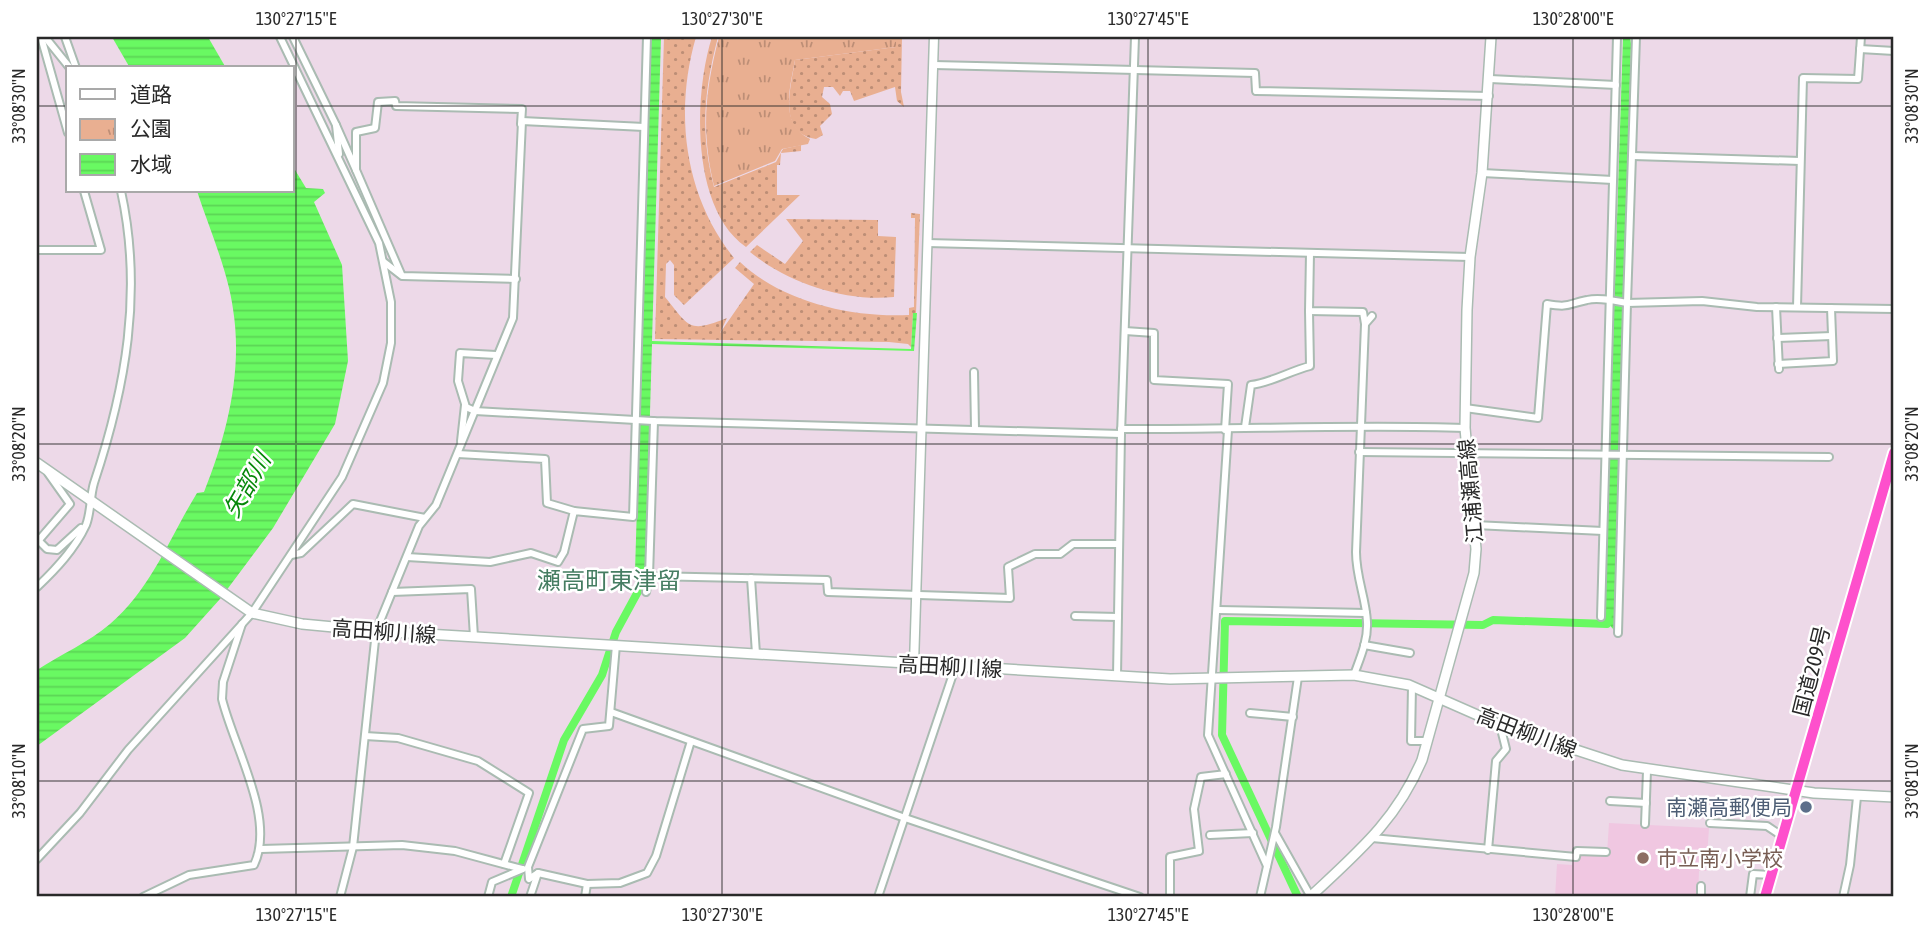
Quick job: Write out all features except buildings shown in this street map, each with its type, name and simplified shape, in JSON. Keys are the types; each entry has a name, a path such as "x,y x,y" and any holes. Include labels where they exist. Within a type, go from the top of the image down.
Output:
{"highway":[{"name":"国道209号","path":"1765,897 1894,453"}],"main road":[{"name":"江浦瀬高線","path":"1311,897 1372,838 1403,800 1427,741 1474,573 1475,525 1465,408 1470,257 1482,173 1491,37"},
{"name":"高田柳川線","path":"41,466 249,611 302,624 376,631 1116,676 1213,680 1354,675 1412,686 1500,725 1586,755 1647,771 1857,797 1894,797"}],"street":[{"path":"43,37 68,66"},
{"path":"43,37 66,125"},
{"path":"65,37 75,66"},
{"path":"280,37 294,66"},
{"path":"293,37 356,170 402,276"},
{"path":"459,451 545,459 547,503 575,511 633,517 647,37"},
{"path":"914,664 934,37"},
{"path":"1116,676 1121,432 1135,37"},
{"path":"1601,617 1617,37"},
{"path":"1619,633 1636,37"},
{"path":"1797,307 1802,78 1858,79 1861,37"},
{"path":"1860,49 1894,51"},
{"path":"934,65 1255,73 1256,90 1489,96"},
{"path":"37,859 80,813 128,750 242,622 291,555 342,477 383,383 391,323 384,262 379,243 294,66"},
{"path":"1490,79 1616,85"},
{"path":"340,897 353,848 376,631 407,557 425,518 434,508 459,451 513,318 522,109 396,106 395,102 378,102 375,128 356,132 356,170"},
{"path":"522,124 522,121 644,127"},
{"path":"335,125 339,161"},
{"path":"1633,156 1800,161"},
{"path":"1482,173 1613,180"},
{"path":"37,250 101,250 85,192"},
{"path":"37,587 69,553 87,522 89,500 113,425 127,359 132,262 121,192"},
{"path":"928,243 1470,257"},
{"path":"1244,427 1251,385 1263,384 1282,373 1310,366 1310,253"},
{"path":"384,262 402,276 516,279"},
{"path":"1465,408 1538,418 1547,304 1569,308 1586,300 1609,299 1628,303 1702,301 1776,307 1894,309"},
{"path":"1776,307 1778,367 1832,361 1831,308"},
{"path":"1309,311 1363,312 1365,324 1356,573 1366,611 1367,638 1354,675"},
{"path":"1365,324 1372,316"},
{"path":"1125,331 1154,334 1154,380 1228,384 1208,735 1268,862"},
{"path":"1777,338 1832,336"},
{"path":"459,451 465,405 458,381 460,353 496,355"},
{"path":"974,372 975,429"},
{"path":"465,405 475,411 653,421 922,428 1121,432 1360,424 1465,428"},
{"path":"646,592 649,576 653,421"},
{"path":"1359,452 1829,457"},
{"path":"41,466 70,504 38,539 47,550 57,550 87,522"},
{"path":"291,555 301,554 353,504 425,518"},
{"path":"407,557 490,562 531,553 558,562 564,552 575,511"},
{"path":"1475,525 1603,531"},
{"path":"649,576 827,580 828,593 1010,598 1008,567 1026,558 1035,554 1060,554 1073,544 1119,544"},
{"path":"751,578 756,654"},
{"path":"392,592 471,589 474,637"},
{"path":"1217,610 1366,611"},
{"path":"1075,616 1118,617"},
{"path":"143,897 189,875 254,865 261,849 260,817 222,699 223,682 242,622"},
{"path":"617,645 608,726 583,729 525,868 529,879 538,873 587,884 620,883 647,873 656,856 691,741"},
{"path":"1364,645 1410,653"},
{"path":"878,897 956,665"},
{"path":"1260,897 1276,830 1298,677"},
{"path":"1412,686 1411,741 1427,741"},
{"path":"611,712 905,818 1140,897"},
{"path":"1250,713 1293,717"},
{"path":"1488,850 1496,761 1506,749 1500,725"},
{"path":"365,736 398,738 478,761 529,793 504,864"},
{"path":"1645,824 1647,771"},
{"path":"1170,897 1170,857 1199,850 1194,809 1201,777 1226,774"},
{"path":"1843,897 1850,865 1857,797"},
{"path":"1610,802 1646,803"},
{"path":"1710,823 1767,826 1782,836"},
{"path":"1276,830 1311,897"},
{"path":"1210,835 1253,833"},
{"path":"1372,838 1576,858 1577,850 1606,852"},
{"path":"261,849 353,848 361,844 438,848 525,868"},
{"path":"488,897 492,883 525,868"},
{"path":"530,897 538,873"},
{"path":"1750,897 1753,874 1771,875"},
{"path":"585,897 587,884"},
{"path":"1701,886 1701,897"}],"shaded area":[{"name":"市立南小学校","path":"1609,823 1709,828 1706,871 1699,871 1698,897 1555,897 1557,864 1572,865 1573,861 1578,861 1578,853 1607,854"}],"green space":[{"path":"664,37 696,37 686,94 688,152 694,181 704,208 717,234 734,258 684,305 674,295 674,265 670,260 666,264 665,297 691,325 705,325 727,318 720,333 754,284 735,268 740,262 776,288 819,305 864,314 909,315 909,308 914,307 915,218 911,218 911,213 920,214 916,313 913,314 911,347 908,344 889,342 655,339"},
{"path":"712,37 718,37 707,94 705,130 714,187 776,162 783,149 801,145 801,151 781,153 780,165 777,165 777,195 800,195 746,247 728,229 715,206 706,178 701,148 702,88"},
{"path":"719,37 896,37 896,47 795,60 789,93 790,115 800,132 810,139 808,144 782,149 775,161 714,186 707,147 706,111 710,75"},
{"path":"896,37 902,37 901,92 904,107 897,101 895,87 854,101 850,91 843,91 840,96 833,87 824,87 822,97 830,104 832,114 820,126 823,135 816,139 804,135 796,128 789,107 795,60 896,47"},
{"path":"786,219 878,220 878,236 896,237 894,297 856,296 818,288 782,273 750,252 757,245 785,264 803,241"}],"water":[{"path":"112,37 208,37 225,66 129,66"},
{"path":"651,37 661,37 652,341 911,349 913,313 917,313 914,351 652,344 645,583 640,594 637,592 635,572"},
{"path":"1623,37 1630,37 1631,44 1614,630 1604,619"},
{"name":"矢部川","path":"294,168 306,188 323,189 325,193 314,202 342,265 348,361 335,424 273,528 220,599 185,638 37,746 37,670 102,631 124,610 159,562 197,493 204,492 226,425 236,356 233,309 218,250 197,192 294,192"}],"waterway":[{"path":"511,897 564,740 602,675 616,632 641,586"},
{"path":"1298,897 1222,735 1225,621 1483,625 1493,620 1607,624 1608,613"}],"place":[{"name":"南瀬高郵便局","path":"1806,807"},
{"name":"市立南小学校","path":"1643,858"}],"district":[{"name":"瀬高町東津留","path":"609,580"}]}
